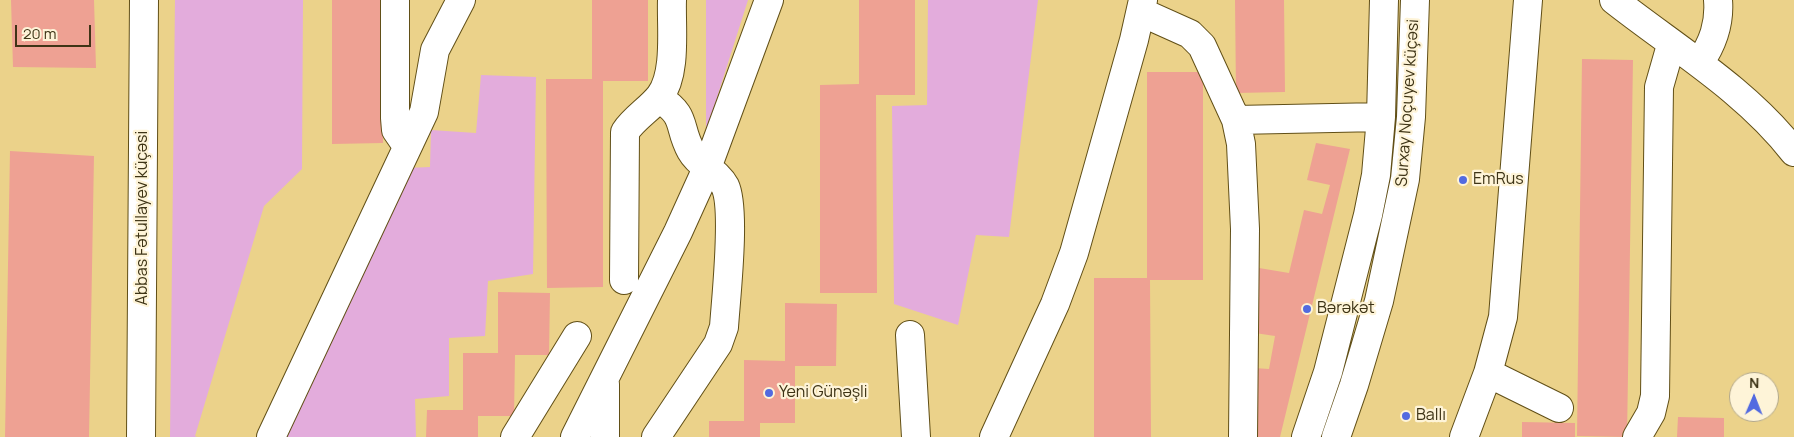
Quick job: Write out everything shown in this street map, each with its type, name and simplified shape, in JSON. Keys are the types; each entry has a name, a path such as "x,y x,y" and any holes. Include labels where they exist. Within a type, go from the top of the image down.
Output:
{"street":[{"name":"Abbas Fətullayev küçəsi","path":"141,437 144,0"},
{"path":"395,0 395,118 396,130 407,146"},
{"path":"271,437 424,112 436,50 461,0"},
{"path":"624,280 625,132 630,124 659,98 668,83 670,74 672,0"},
{"path":"575,437 605,380 707,168 769,0"},
{"name":"Surxay Noçuyev küçəsi","path":"1306,437 1328,372 1368,215 1376,175 1382,117 1384,0"},
{"name":"Surxay Noçuyev küçəsi","path":"1336,437 1379,301 1405,179 1410,117 1415,0"},
{"path":"1464,437 1488,373 1504,317 1528,0"},
{"path":"1614,0 1671,45 1700,62 1792,144"},
{"path":"1700,62 1715,34 1719,11 1718,0"},
{"path":"994,437 1055,304 1074,254 1142,6 1190,34 1202,46 1236,120 1241,144 1245,229 1243,437"},
{"path":"1637,437 1651,413 1655,396 1659,87 1671,45"},
{"path":"656,437 718,344 724,327 730,210 724,184 697,161 687,144 682,119 674,108 659,98"},
{"path":"1236,120 1382,117"},
{"path":"515,437 577,336"},
{"path":"910,336 916,437"},
{"path":"1488,373 1559,408"},
{"path":"605,380 605,437"}],"shaded area":[{"path":"175,0 303,0 302,169 264,206 195,436 197,437 170,437"},
{"path":"706,0 748,0 706,132"},
{"path":"928,0 1038,0 1009,237 976,235 958,325 894,304 892,106 927,105"},
{"path":"481,75 536,77 533,274 488,281 485,336 449,338 449,396 415,399 416,437 281,437 407,168 430,167 431,130 476,133"}],"building":[{"path":"11,0 94,0 96,68 13,67"},
{"path":"332,0 383,0 383,143 332,144"},
{"path":"592,0 648,0 648,81 603,81 603,287 547,288 546,79 592,79"},
{"path":"859,0 915,0 915,95 876,95 877,293 820,293 820,85 859,84"},
{"path":"1235,0 1284,0 1285,92 1236,93"},
{"path":"1582,59 1633,60 1627,437 1577,436"},
{"path":"1147,72 1203,72 1203,280 1150,280 1151,437 1094,437 1094,278 1147,278"},
{"path":"1316,143 1350,149 1280,437 1252,437 1254,368 1269,369 1275,336 1255,333 1259,268 1289,273 1304,210 1322,214 1330,185 1307,180"},
{"path":"10,151 94,156 89,437 5,437"},
{"path":"498,292 550,293 549,355 515,355 514,416 478,416 478,437 426,437 427,410 463,410 463,353 498,353"},
{"name":"Yeni Günəşli","path":"785,303 837,304 836,366 795,366 795,423 760,423 760,437 709,437 709,421 744,421 744,360 785,361"},
{"path":"1678,417 1724,418 1724,437 1677,437"},
{"path":"1522,422 1575,423 1575,437 1522,437"}],"place":[{"name":"EmRus","path":"1463,180"},
{"name":"Bərəkət","path":"1307,309"},
{"name":"Yeni Günəşli","path":"769,393"},
{"name":"Ballı","path":"1406,416"}]}
